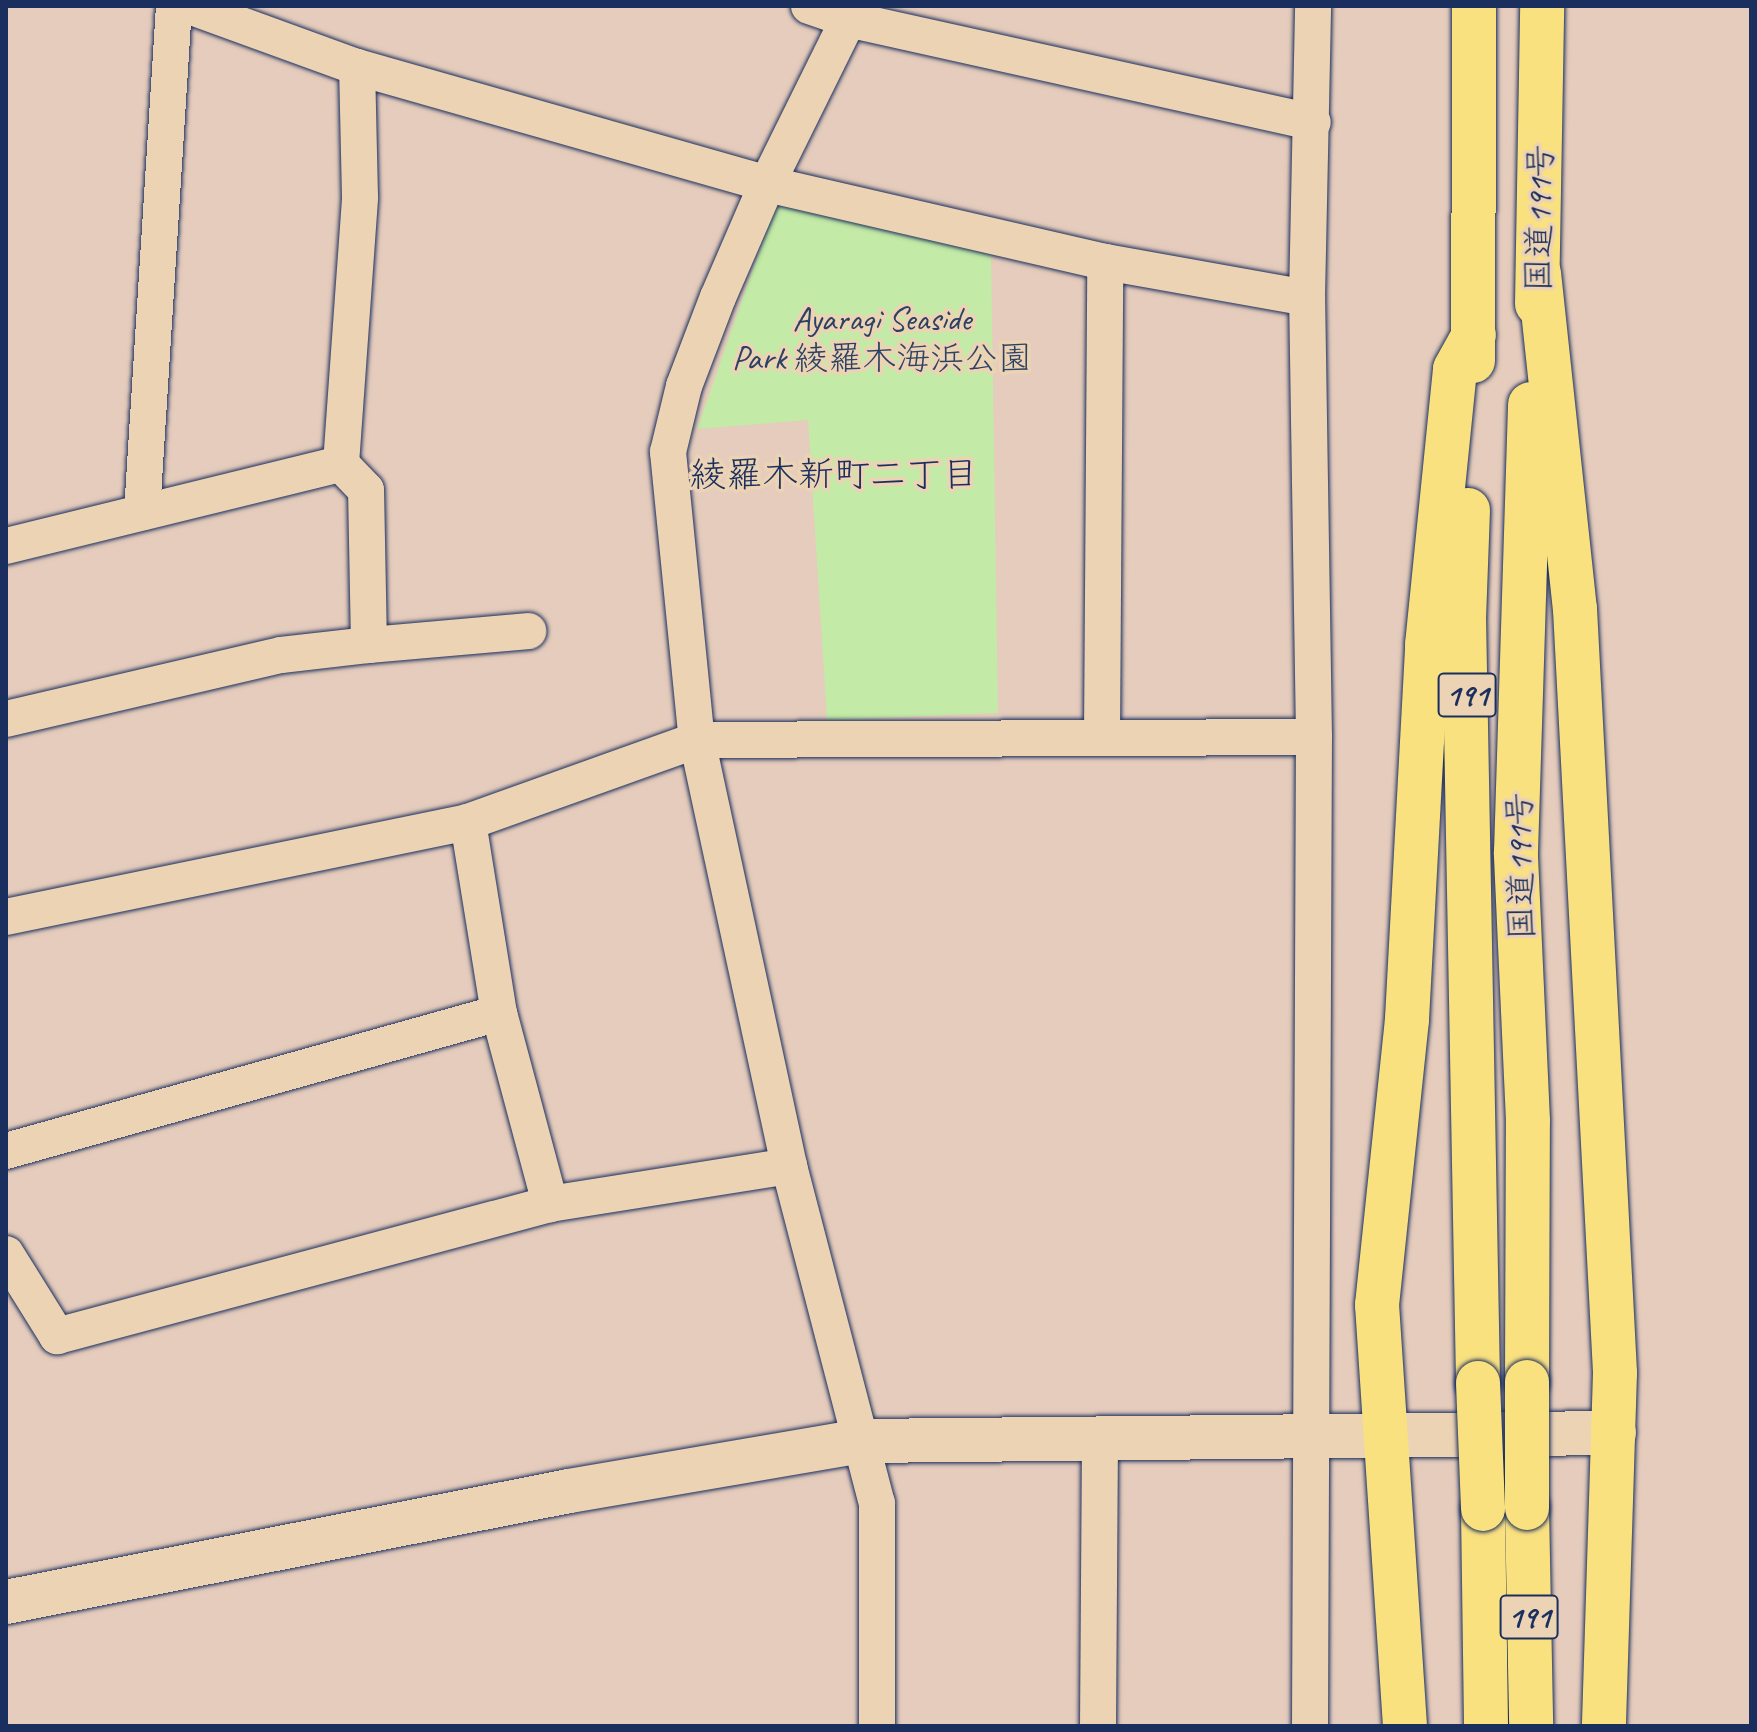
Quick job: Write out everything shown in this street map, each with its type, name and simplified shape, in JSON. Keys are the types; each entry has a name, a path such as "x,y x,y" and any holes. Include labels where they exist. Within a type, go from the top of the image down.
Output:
{"highway":[{"name":"国道191号","path":"1474,6 1474,335 1464,617 1486,1726"},
{"name":"国道191号","path":"1531,1726 1527,1508 1528,1121 1516,852 1526,451 1539,273 1542,6"},
{"path":"1539,273 1575,609 1608,1220 1614,1433 1604,1726"},
{"path":"1405,1726 1377,1305 1407,1019 1427,645 1455,369 1474,335"}],"street":[{"path":"142,512 174,6"},
{"path":"189,6 357,67 767,184 1105,262 1307,298"},
{"path":"809,6 851,12 1313,122"},
{"path":"1310,1726 1314,737 1307,298 1313,6"},
{"path":"851,12 767,184 684,386 668,452 697,740 789,1166 877,1503 877,1726"},
{"path":"357,67 360,197 341,464 366,490 369,645"},
{"path":"1102,737 1105,262"},
{"path":"6,546 341,464"},
{"path":"6,719 281,655 528,631"},
{"path":"6,915 468,822 697,740 1314,737"},
{"path":"468,822 499,1013 550,1204"},
{"path":"6,1151 499,1013"},
{"path":"6,1254 57,1336 550,1204 789,1166"},
{"path":"6,1602 569,1491 862,1441 1614,1433"},
{"path":"1098,1726 1100,1440"}],"green space":[{"name":"Ayaragi Seaside Park 綾羅木海浜公園","path":"778,197 991,253 998,713 827,720 808,420 697,429"}],"district":[{"name":"綾羅木新町二丁目","path":"834,475"}]}
